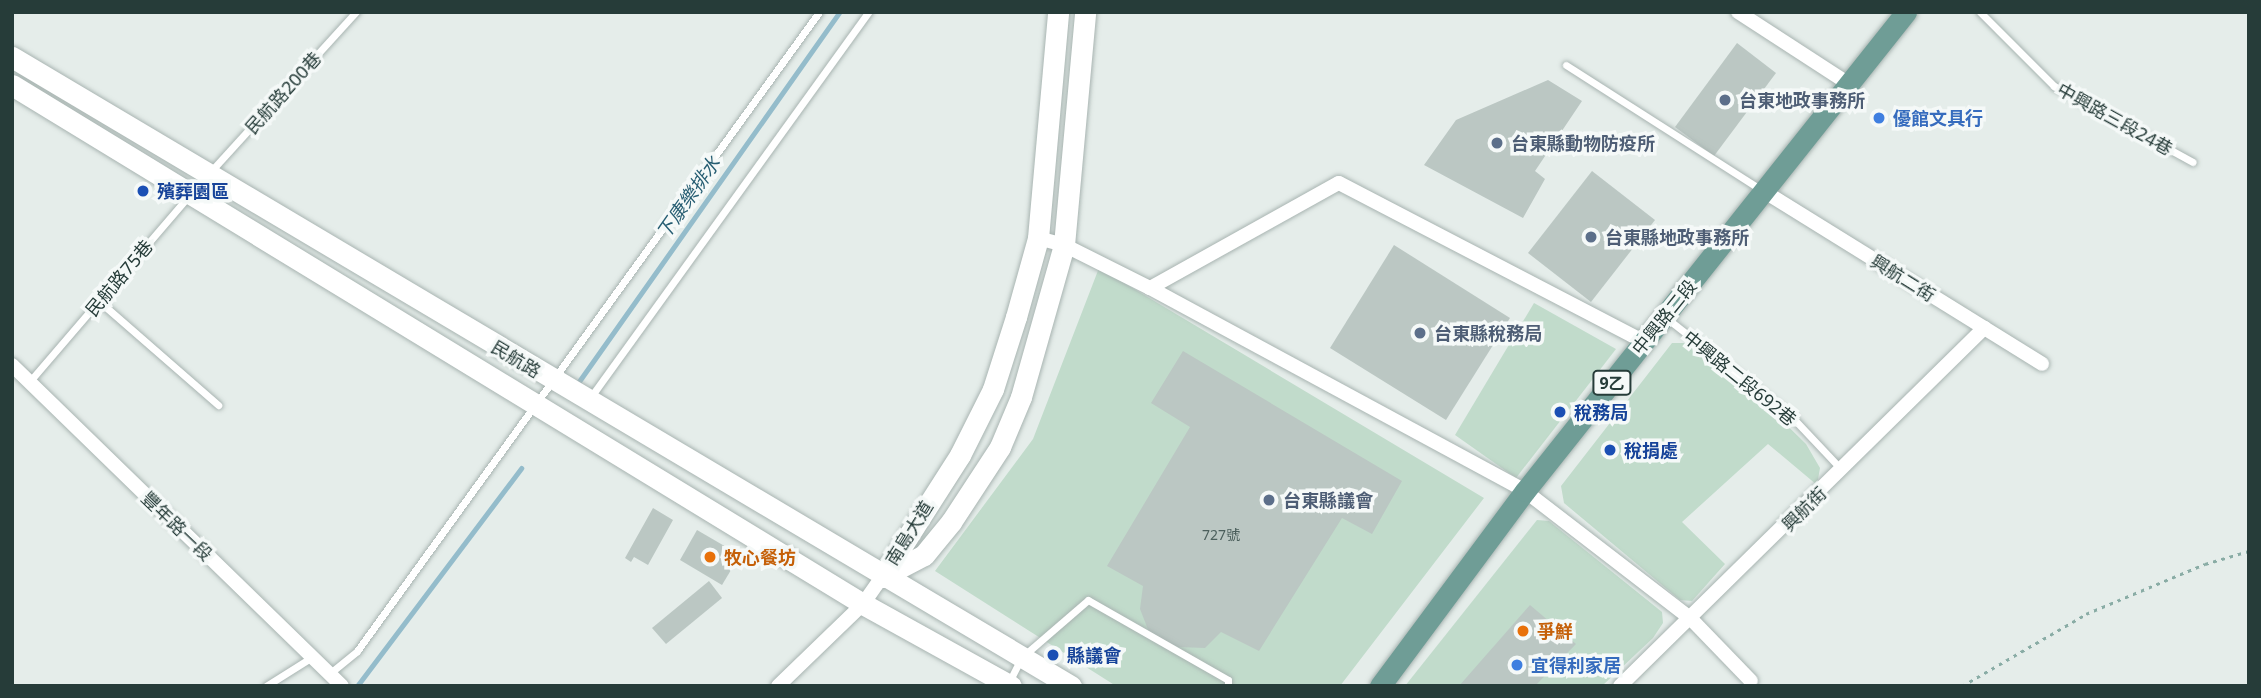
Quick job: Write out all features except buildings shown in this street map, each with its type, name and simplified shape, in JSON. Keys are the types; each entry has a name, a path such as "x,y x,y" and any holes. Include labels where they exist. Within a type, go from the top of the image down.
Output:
{"main road":[{"name":"9乙","path":"1849,84 1906,12"},
{"name":"中興路二段","path":"1380,686 1525,491 1849,84"}],"street":[{"name":"南島大道","path":"882,578 960,455 993,389 1038,238 1058,12"},
{"name":"南島大道","path":"882,578 924,555 951,522 1000,447 1033,359 1064,245 1085,12"},
{"path":"1738,12 1849,84"},
{"name":"民航路","path":"12,57 882,578 1070,686"},
{"name":"民航路","path":"12,85 192,192 863,604 1009,685"},
{"path":"1150,288 1339,183 1644,342"},
{"name":"興航二街","path":"1765,192 2042,365"},
{"path":"1038,238 1064,245 1150,288 1525,491 1690,619 1751,681"},
{"name":"興航街","path":"1620,686 1843,471 1984,328"},
{"name":"豐年路一段","path":"12,365 342,686"},
{"path":"778,686 863,604 882,578"}],"lane":[{"name":"民航路200巷","path":"210,175 356,12"},
{"path":"329,674 357,651 538,405 819,12"},
{"path":"587,401 868,12"},
{"name":"中興路三段24巷","path":"1980,12 2054,86 2193,162"},
{"path":"1566,65 1765,192"},
{"name":"民航路75巷","path":"29,382 192,192 210,175"},
{"path":"100,302 218,405"},
{"name":"中興路二段692巷","path":"1665,316 1790,415 1843,471"},
{"path":"1009,685 1022,657 1088,600 1228,680 1228,686"},
{"path":"266,686 312,657"}],"path":[{"path":"1962,686 2086,614 2192,569 2249,551"}],"green space":[{"path":"1099,268 1484,498 1340,686 1116,686 935,571 1033,439"},
{"path":"1534,303 1616,349 1516,478 1455,435"},
{"path":"1672,343 1689,343 1761,400 1806,444 1820,468 1817,485 1768,444 1682,522 1725,564 1692,601 1680,600 1564,503 1561,486"},
{"path":"1537,520 1549,521 1662,612 1663,623 1653,638 1602,686 1405,686"}],"waterway":[{"name":"下康樂排水","path":"575,387 840,12"},
{"name":"下康樂排水","path":"357,686 521,468"}],"place":[{"name":"台東地政事務所","path":"1725,100"},
{"name":"優館文具行","path":"1879,118"},
{"name":"台東縣動物防疫所","path":"1497,143"},
{"name":"殯葬園區","path":"143,191"},
{"name":"台東縣地政事務所","path":"1591,237"},
{"name":"台東縣稅務局","path":"1420,333"},
{"name":"稅務局","path":"1560,412"},
{"name":"稅捐處","path":"1610,450"},
{"name":"台東縣議會","path":"1269,500"},
{"name":"牧心餐坊","path":"710,557"},
{"name":"爭鮮","path":"1523,631"},
{"name":"縣議會","path":"1053,655"},
{"name":"宜得利家居","path":"1517,665"}]}
